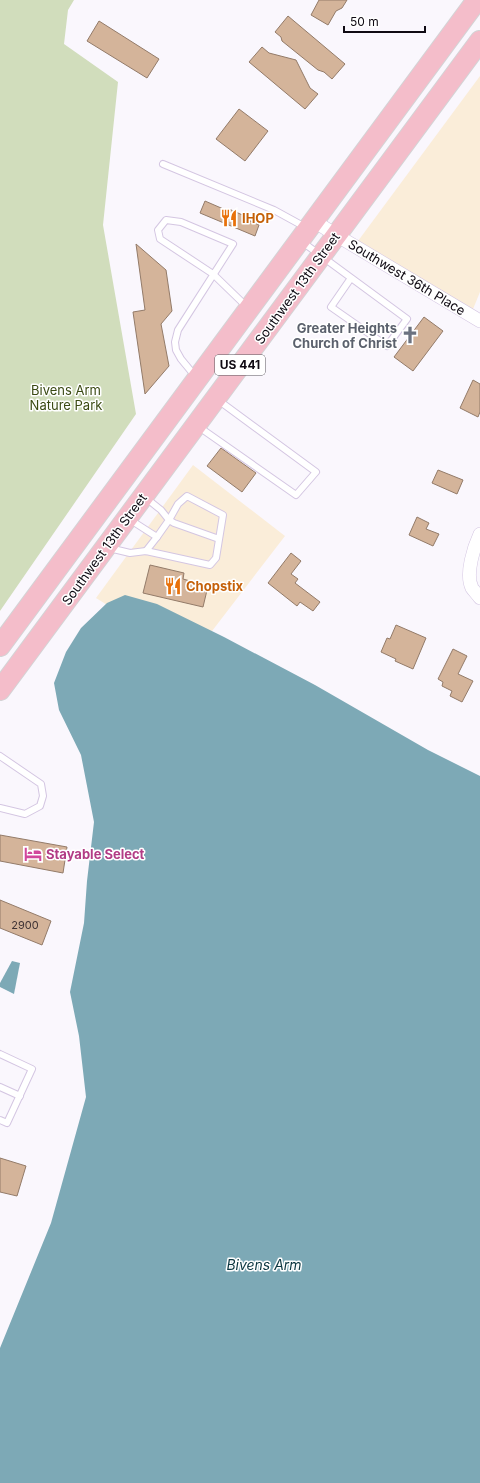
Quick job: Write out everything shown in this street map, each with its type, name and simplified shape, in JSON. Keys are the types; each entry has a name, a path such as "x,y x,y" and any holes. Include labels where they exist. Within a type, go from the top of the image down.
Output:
{"main road":[{"name":"Southwest 13th Street","path":"0,646 477,0"},
{"name":"Southwest 13th Street","path":"0,690 480,41"},
{"path":"418,80 439,97"}],"street":[{"name":"Southwest 36th Place","path":"307,230 336,235 480,321"},
{"path":"480,534 476,542 469,573 472,587 480,598"}],"lane":[{"path":"163,164 274,210 307,230 320,256 351,278 407,319 387,346 331,307 351,278"},
{"path":"198,379 189,371 176,350 175,342 178,330 213,274 233,244 181,222 166,220 158,230 160,239 213,274 249,309"},
{"path":"196,424 296,495 316,472 216,398"},
{"path":"144,496 174,523 219,539"},
{"path":"106,546 130,553 146,551 210,565 216,558 223,515 187,496 178,504 169,520 146,551"},
{"path":"127,518 156,537"},
{"path":"0,756 41,784 43,796 40,806 25,814 0,808"},
{"path":"0,1054 32,1069 7,1123 0,1120"},
{"path":"0,1088 20,1096"}],"shaded area":[{"path":"480,76 480,292 471,314 358,241"},
{"path":"193,465 285,536 199,648 112,608 96,598"}],"green space":[{"name":"Bivens Arm Nature Park","path":"0,0 74,0 68,10 64,44 118,82 103,225 136,414 0,611"}],"water":[{"name":"Bivens Arm","path":"125,595 157,604 224,637 315,685 428,750 480,776 480,1483 0,1483 0,1348 51,1223 86,1097 79,1036 70,992 84,923 94,822 81,755 59,710 54,683 66,652 81,628 107,603"},
{"path":"12,961 20,963 14,994 0,987 0,983"}],"building":[{"path":"319,0 347,0 342,8 336,11 328,25 311,15"},
{"path":"288,16 345,64 332,79 324,72 318,70 282,41 281,37 275,32"},
{"path":"99,21 159,59 147,78 87,41"},
{"path":"262,47 269,53 296,60 310,88 318,94 305,109 249,62"},
{"path":"239,109 268,131 245,161 216,139"},
{"name":"IHOP","path":"205,201 247,217 246,219 259,225 255,236 200,213"},
{"path":"136,244 166,270 172,311 161,324 169,366 145,394 133,312 145,310"},
{"path":"424,317 443,331 413,371 394,357"},
{"path":"473,380 480,384 480,412 478,417 460,408"},
{"path":"221,448 256,473 242,492 207,466"},
{"path":"438,470 463,480 457,494 432,483"},
{"path":"417,517 429,523 426,529 439,534 433,546 409,535"},
{"path":"291,553 301,561 291,574 298,579 295,583 320,602 313,611 300,602 297,606 268,583"},
{"path":"150,565 184,573 183,579 208,586 203,607 143,593"},
{"path":"396,625 426,638 413,669 395,661 396,659 381,652 387,638 390,639"},
{"path":"453,649 467,656 458,674 473,681 462,702 450,696 452,691 442,686 443,682 438,679"},
{"name":"Stayable Select","path":"0,835 67,847 63,873 0,861"},
{"path":"0,900 51,921 42,945 0,928"},
{"path":"0,1158 26,1166 17,1196 0,1192"}],"place":[{"name":"IHOP","path":"229,218"},
{"name":"Greater Heights Church of Christ","path":"410,335"},
{"name":"Chopstix","path":"173,586"},
{"name":"Stayable Select","path":"33,854"}]}
